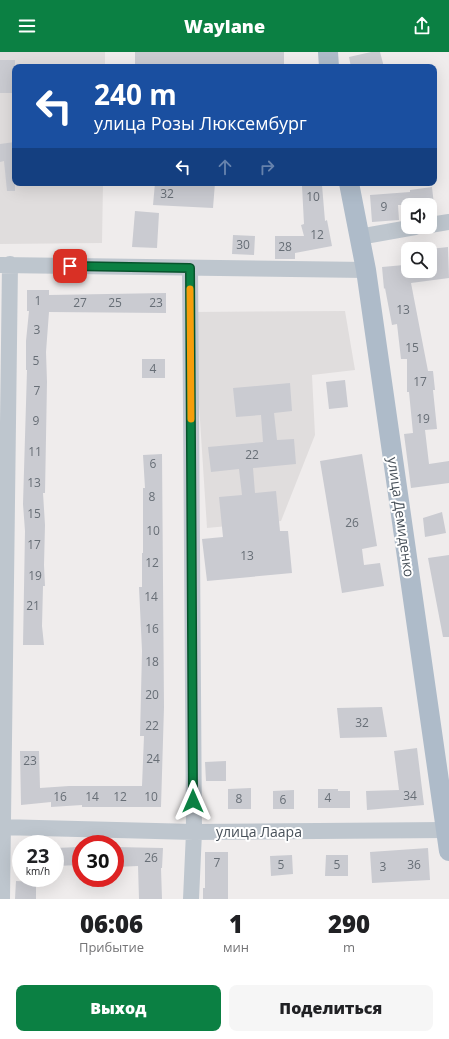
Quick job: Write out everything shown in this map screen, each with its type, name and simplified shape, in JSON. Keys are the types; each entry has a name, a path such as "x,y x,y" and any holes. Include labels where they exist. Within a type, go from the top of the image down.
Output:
{"main road":[{"path":"328,52 329,64"},
{"name":"улица Демиденко","path":"350,186 366,270 449,851"}],"street":[{"path":"437,224 449,222"},
{"path":"359,236 401,229"},
{"path":"2,899 5,265 366,270"},
{"path":"190,268 194,832 191,899"},
{"name":"улица Лаара","path":"2,827 194,832 446,830"}],"shaded area":[{"path":"0,52 105,52 105,64 12,64 12,186 103,186 102,243 0,244"},
{"path":"345,311 355,370 312,375 315,435 281,521 207,528 193,312"}],"building":[{"path":"135,52 284,52 284,64 135,64"},
{"path":"371,52 380,52 383,64 350,64 349,57"},
{"path":"0,60 15,60 15,64 12,64 12,93 0,93"},
{"path":"12,142 12,186 15,186 15,191 7,191 4,161 0,162 0,144"},
{"path":"155,186 215,186 213,208 153,205"},
{"path":"302,186 322,186 325,221 327,220 332,246 295,253 295,259 275,259 275,236 304,236 301,225 304,224"},
{"path":"432,187 433,198 401,198 401,205 398,205 399,220 372,222 370,195 410,192 410,190"},
{"path":"135,211 159,213 157,248 132,247"},
{"path":"233,235 255,236 254,255 232,254"},
{"path":"448,247 449,278 411,283 428,371 433,371 435,390 433,390 437,429 425,430 429,464 449,461 449,483 411,488 404,434 413,433 409,392 407,392 407,359 401,359 397,324 392,325 385,288 384,289 382,267 401,265 401,278 437,278 437,248"},
{"path":"27,290 49,290 49,295 166,293 166,313 49,312 46,352 47,382 45,493 43,493 45,525 45,586 43,586 42,626 44,645 23,645 25,531 23,504 27,370 26,341 29,311 27,311"},
{"path":"142,359 165,359 165,378 142,378"},
{"path":"345,380 348,407 329,409 326,382"},
{"path":"290,383 292,411 274,413 277,440 294,439 296,464 253,468 255,493 276,491 280,531 288,531 292,573 207,581 202,539 223,537 219,497 242,495 239,469 211,472 208,447 263,442 261,415 236,417 233,388"},
{"path":"162,454 164,707 161,807 82,807 82,805 51,807 51,802 21,805 20,751 39,751 40,788 69,786 142,786 144,736 140,736 142,651 139,587 142,587 143,488 145,488 143,455"},
{"path":"362,454 377,546 362,549 364,565 380,563 384,586 342,593 320,461"},
{"path":"442,512 446,533 425,537 423,518"},
{"path":"449,555 449,637 443,637 428,558"},
{"path":"382,707 387,737 340,738 337,708"},
{"path":"417,748 424,805 367,810 366,791 399,790 394,751"},
{"path":"226,761 226,781 206,781 205,762"},
{"path":"251,788 251,809 228,809 228,789"},
{"path":"318,789 338,789 338,791 350,791 350,808 318,808"},
{"path":"294,790 294,809 273,809 273,791"},
{"path":"72,847 72,865 64,866 64,848"},
{"path":"124,847 163,848 161,868 162,899 139,899 138,866 124,867"},
{"path":"428,848 430,880 372,883 370,852"},
{"path":"205,852 228,852 228,899 203,899 203,888 205,888"},
{"path":"292,855 293,874 271,876 270,856"},
{"path":"326,855 348,855 348,876 325,876"},
{"path":"16,887 36,887 36,899 15,899"}],"slow traffic":[{"path":"190,289 191,419"}],"route":[{"path":"70,266 190,268 193,801"}]}
